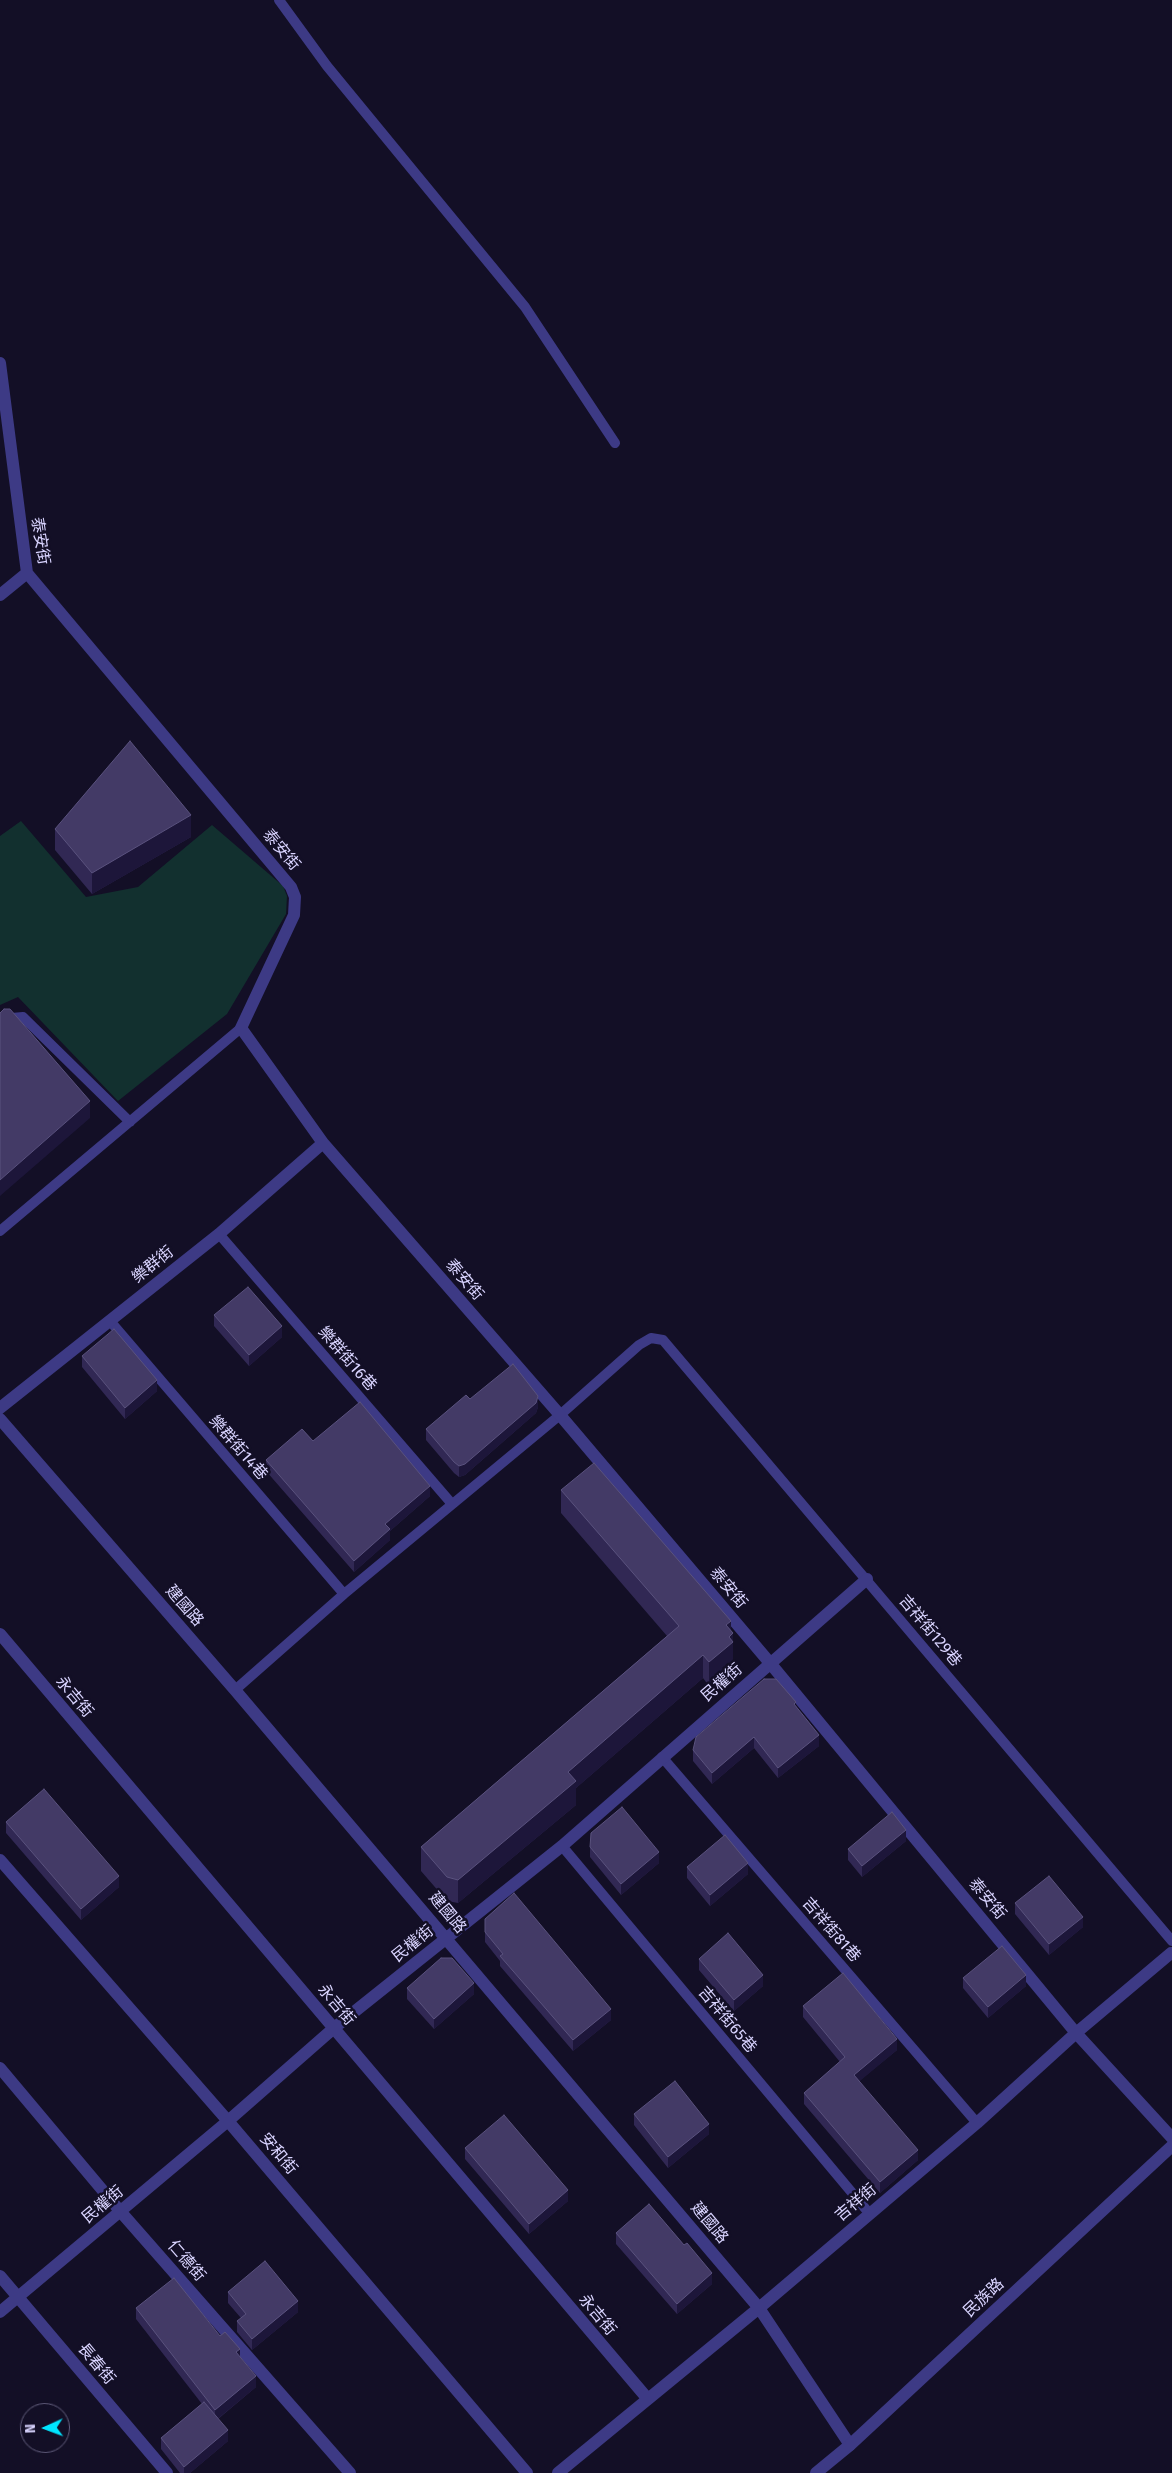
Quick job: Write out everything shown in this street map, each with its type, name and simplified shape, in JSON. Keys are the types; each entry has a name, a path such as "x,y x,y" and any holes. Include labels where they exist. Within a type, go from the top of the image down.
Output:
{"street":[{"name":"泰安街","path":"0,363 2,399 27,573 291,887 295,897 294,915 241,1028 324,1143 560,1415 770,1663 1076,2033 1172,2138"},
{"path":"0,596 27,573"},
{"name":"樂群街","path":"0,1408 219,1234 324,1143"},
{"name":"建國路","path":"0,1419 235,1690 760,2308 850,2444"},
{"name":"民權街","path":"0,2312 228,2121 334,2028 562,1846 867,1579"},
{"name":"永吉街","path":"0,1634 646,2398"},
{"name":"安和街","path":"0,1860 228,2121 527,2473"},
{"name":"吉祥街","path":"558,2473 646,2398 760,2308 869,2213 977,2123 1172,1948"},
{"name":"仁德街","path":"0,2068 120,2211 350,2473"},
{"name":"民族路","path":"816,2473 850,2444 1172,2146"},
{"name":"長春街","path":"0,2276 167,2473"}],"lane":[{"path":"279,0 327,66 525,308 615,443"},
{"path":"0,1019 24,1017 130,1122"},
{"path":"0,1231 241,1028"},
{"name":"樂群街16巷","path":"219,1234 452,1504"},
{"name":"樂群街14巷","path":"110,1321 344,1594"},
{"name":"吉祥街129巷","path":"560,1415 640,1345 651,1338 663,1340 867,1579 1172,1948"},
{"path":"235,1690 344,1594 560,1415"},
{"name":"吉祥街81巷","path":"662,1757 977,2123"},
{"name":"吉祥街65巷","path":"562,1846 869,2213"}],"green space":[{"path":"21,821 86,897 138,887 212,825 283,886 287,896 286,914 227,1014 118,1101 18,997 0,1005 0,836"}],"building":[{"path":"130,741 191,815 92,873 55,829"},
{"path":"4,1009 10,1009 90,1101 0,1180 0,1013"},
{"path":"248,1287 282,1326 249,1355 214,1315"},
{"path":"114,1329 157,1380 125,1408 82,1356"},
{"path":"513,1364 538,1396 536,1403 465,1464 459,1466 426,1429 466,1395 470,1399"},
{"path":"360,1402 430,1486 385,1524 390,1529 354,1561 266,1460 302,1429 313,1441"},
{"path":"594,1463 731,1621 726,1625 733,1633 729,1637 733,1642 709,1662 703,1655 568,1772 576,1781 458,1880 447,1877 421,1847 679,1626 561,1490"},
{"path":"764,1679 776,1679 796,1702 794,1704 819,1735 778,1768 754,1737 712,1773 693,1750 696,1737"},
{"path":"44,1789 119,1876 81,1909 6,1822"},
{"path":"622,1807 659,1852 621,1884 590,1847 591,1833"},
{"path":"892,1812 906,1830 862,1866 848,1849"},
{"path":"725,1835 748,1863 710,1895 687,1867"},
{"path":"1049,1876 1083,1917 1049,1944 1015,1903"},
{"path":"514,1893 611,2009 573,2040 500,1956 503,1954 485,1932 485,1919"},
{"path":"728,1933 763,1975 734,2000 699,1959"},
{"path":"1002,1946 1026,1975 988,2007 963,1978"},
{"path":"441,1958 452,1958 474,1983 434,2019 407,1988"},
{"path":"843,1973 897,2039 854,2075 918,2150 880,2182 804,2093 845,2057 803,2006"},
{"path":"675,2081 709,2124 668,2157 634,2114"},
{"path":"504,2115 568,2190 529,2224 465,2148"},
{"path":"649,2204 684,2245 687,2243 712,2273 677,2304 616,2233"},
{"path":"265,2261 298,2301 252,2339 237,2321 246,2314 228,2292"},
{"path":"174,2278 220,2336 225,2332 240,2349 236,2352 256,2376 215,2410 136,2308"},
{"path":"204,2402 228,2430 184,2467 161,2438"}]}
